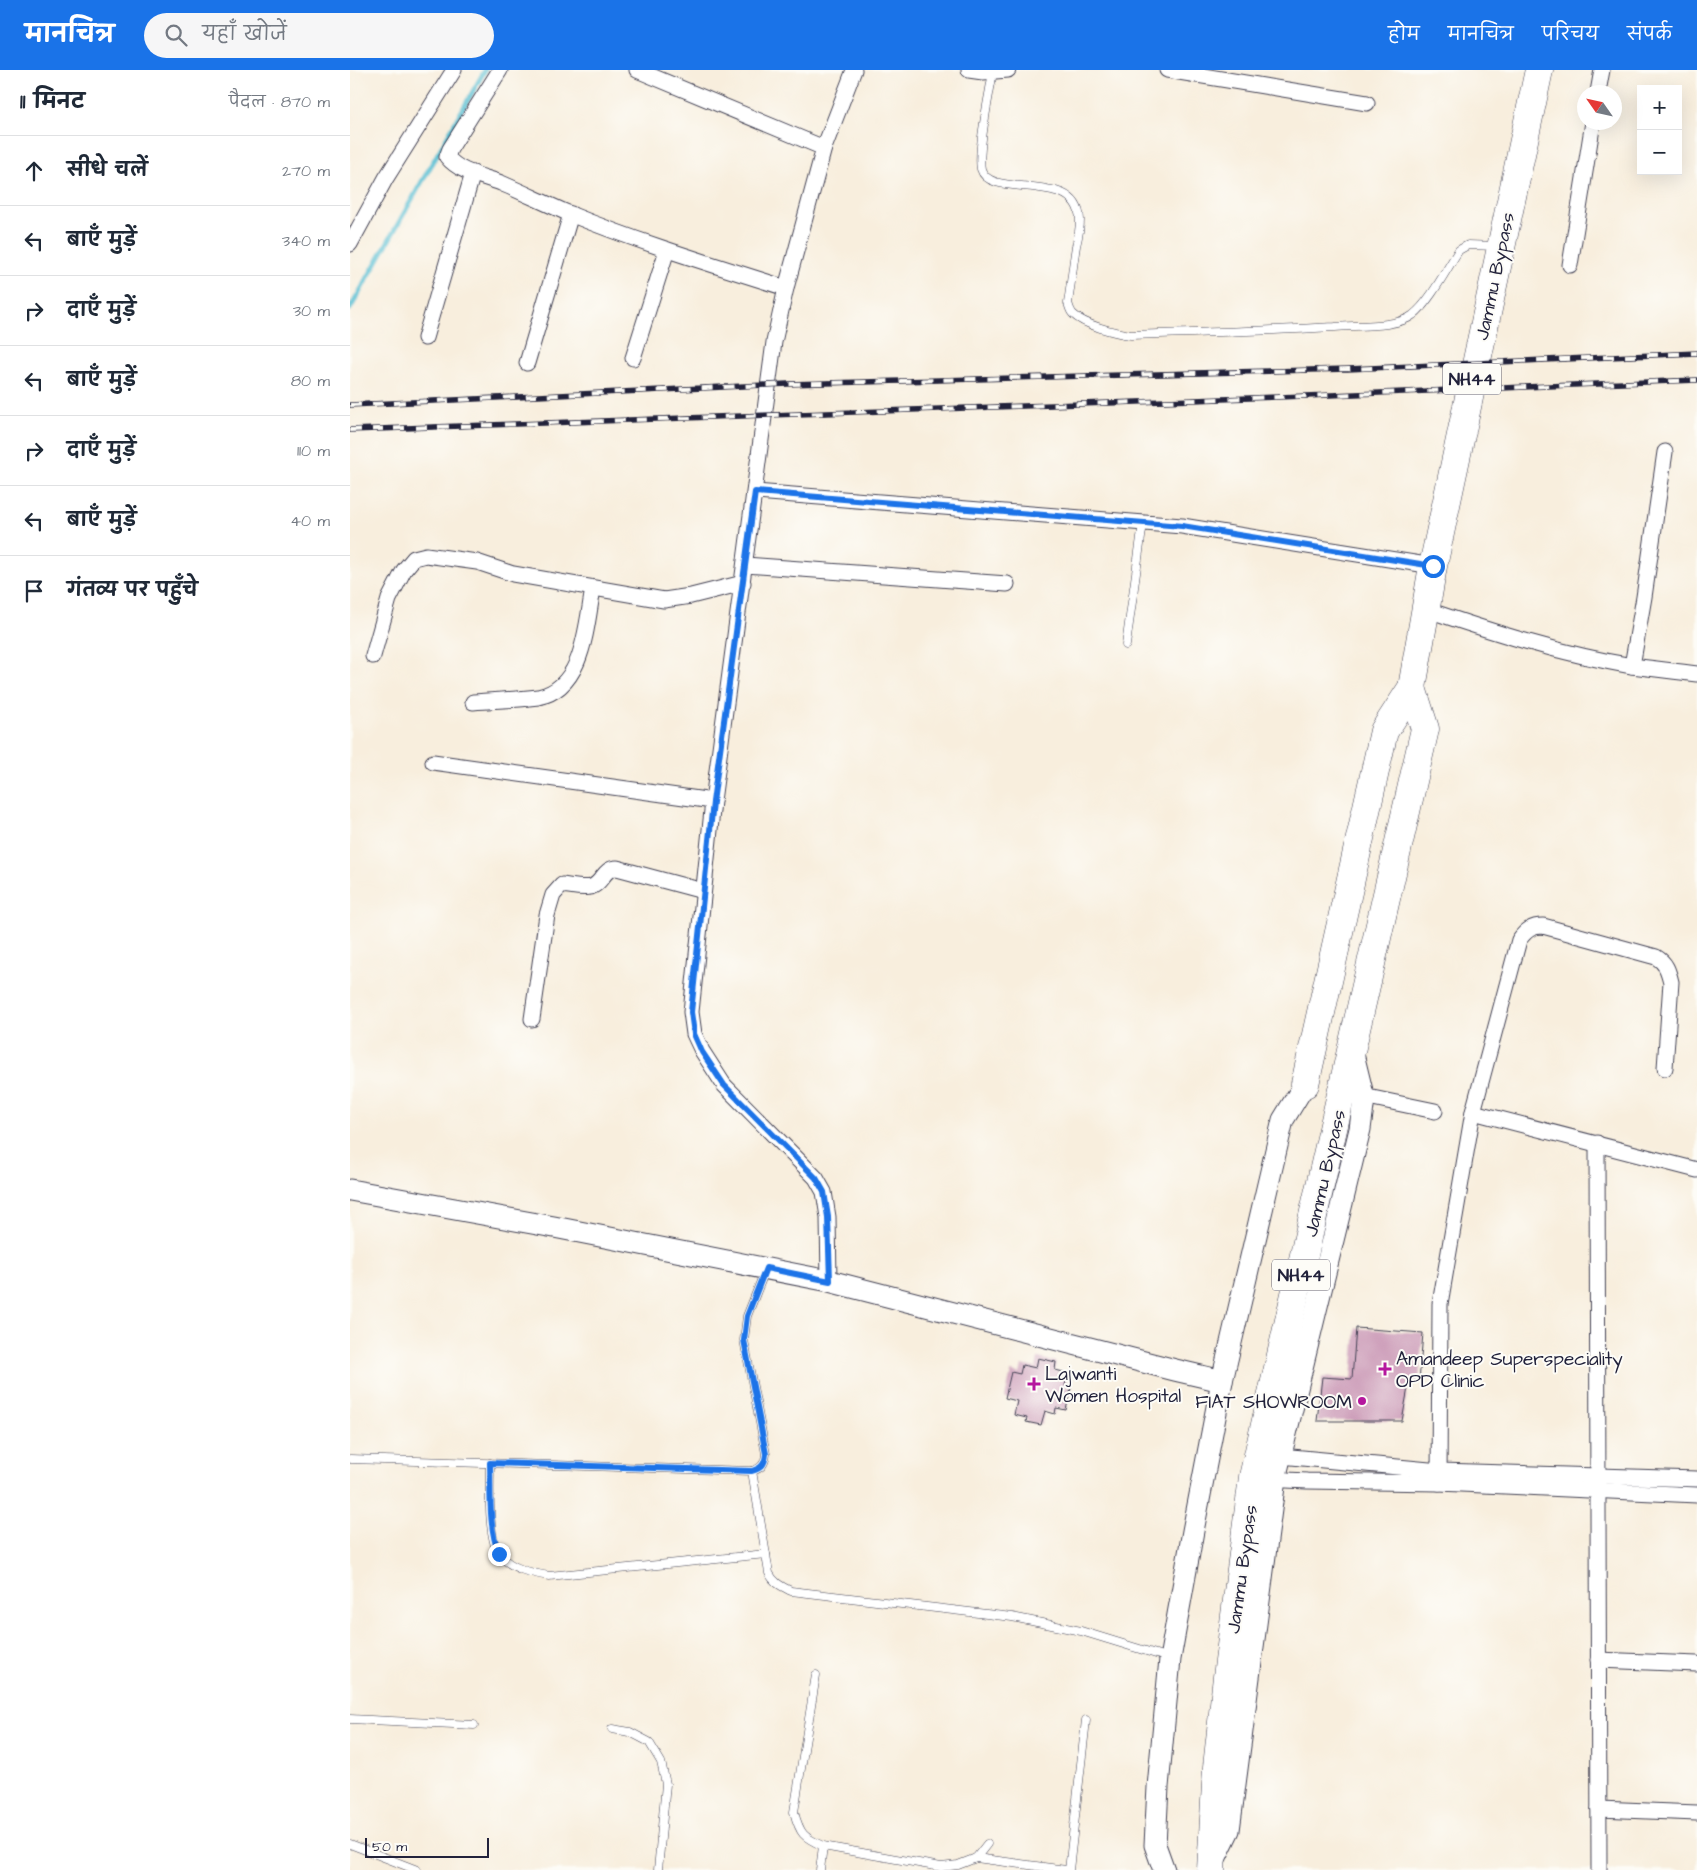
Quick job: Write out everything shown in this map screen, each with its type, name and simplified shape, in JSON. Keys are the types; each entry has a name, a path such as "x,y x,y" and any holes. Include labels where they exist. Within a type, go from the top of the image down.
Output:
{"highway":[{"name":"Jammu Bypass","path":"1305,1084 1384,731 1412,688 1433,566 1539,70"},
{"name":"Jammu Bypass","path":"1211,1869 1217,1767 1225,1695 1264,1478 1352,1049 1425,729 1412,688"}],"street":[{"path":"350,244 386,178 454,70"},
{"path":"500,70 447,153 450,161 473,173 500,182 571,214 667,250 786,288"},
{"path":"637,70 824,148"},
{"path":"830,1281 828,1217 824,1192 816,1178 724,1085 702,1052 694,1034 691,1012 713,802 774,342 786,288 824,148 854,70"},
{"path":"968,70 1001,70"},
{"path":"1167,70 1368,104"},
{"path":"1599,85 1602,70"},
{"path":"1570,265 1592,130"},
{"path":"425,338 473,173"},
{"path":"527,363 571,214"},
{"path":"633,358 667,250"},
{"path":"1632,666 1665,452"},
{"path":"755,492 1182,526 1433,566"},
{"path":"373,656 389,600 404,570 414,558 426,555 477,562 512,574 664,600 743,584"},
{"path":"745,565 1007,584"},
{"path":"472,702 538,696 553,692 564,684 573,672 583,643 593,589"},
{"path":"1425,609 1560,650 1632,666 1697,674"},
{"path":"433,762 713,802"},
{"path":"532,1019 547,915 553,895 562,885 587,888 594,886 608,870 617,868 704,891"},
{"path":"1439,1477 1440,1304 1473,1112 1519,940 1524,932 1534,926 1544,926 1656,957 1664,962 1669,970 1671,982 1665,1068"},
{"path":"1264,1478 1281,1456 1360,1129 1363,1096 1352,1049"},
{"path":"1164,1870 1155,1845 1158,1787 1170,1659 1222,1381 1283,1120 1305,1084"},
{"path":"1363,1096 1435,1111"},
{"path":"1473,1112 1697,1170"},
{"path":"1597,1143 1599,1870"},
{"path":"350,1190 830,1281 1222,1381"},
{"path":"1281,1456 1439,1477 1598,1491 1697,1495"},
{"path":"1264,1478 1306,1481 1598,1475 1697,1479"},
{"path":"1598,1660 1697,1664"},
{"path":"1599,1809 1697,1813"}],"lane":[{"path":"1001,70 982,146 981,168 985,176 995,182 1050,189 1065,194 1074,204 1080,219 1068,303 1072,313 1106,330 1130,335 1283,330 1401,321 1413,315 1422,305 1459,250 1468,245 1500,247"},
{"path":"1126,646 1143,523"},
{"path":"350,1459 752,1471 760,1469 765,1462 766,1454 744,1340 747,1316 766,1268"},
{"path":"490,1463 491,1523 494,1543 499,1554 510,1564 531,1572 549,1576 766,1554"},
{"path":"752,1471 769,1573 779,1586 791,1591 1012,1617 1081,1631 1170,1659"},
{"path":"816,1675 794,1812 798,1828 809,1839 823,1846 940,1868 958,1865 976,1858 1068,1870 1086,1720"},
{"path":"350,1719 474,1725"},
{"path":"612,1729 630,1732 649,1742 661,1762 666,1784 658,1870"},
{"path":"350,1844 418,1870"},
{"path":"976,1858 987,1844"},
{"path":"820,1870 823,1846"}],"building":[{"path":"1356,1328 1423,1333 1419,1382 1409,1382 1402,1421 1317,1421 1322,1377 1352,1379"},
{"path":"1038,1358 1056,1362 1055,1370 1068,1373 1065,1386 1071,1388 1066,1410 1056,1408 1055,1414 1045,1411 1041,1425 1026,1422 1027,1418 1014,1415 1017,1401 1005,1398 1011,1372 1020,1374 1022,1365 1036,1368"}],"waterway":[{"path":"350,309 485,70"}],"railway":[{"path":"350,405 788,384 1348,369 1697,353"},
{"path":"350,430 1697,380"}],"place":[{"name":"Amandeep Superspeciality OPD Clinic","path":"1385,1369"},
{"name":"Lajwanti Women Hospital","path":"1034,1384"},
{"name":"FIAT SHOWROOM","path":"1362,1401"}],"route":[{"path":"499,1554 494,1543 491,1523 490,1463 752,1471 760,1469 765,1462 766,1454 744,1340 747,1316 766,1268 830,1281 828,1217 824,1192 816,1178 724,1085 702,1052 694,1034 691,1012 713,802 755,492 1182,526 1433,566"}]}
